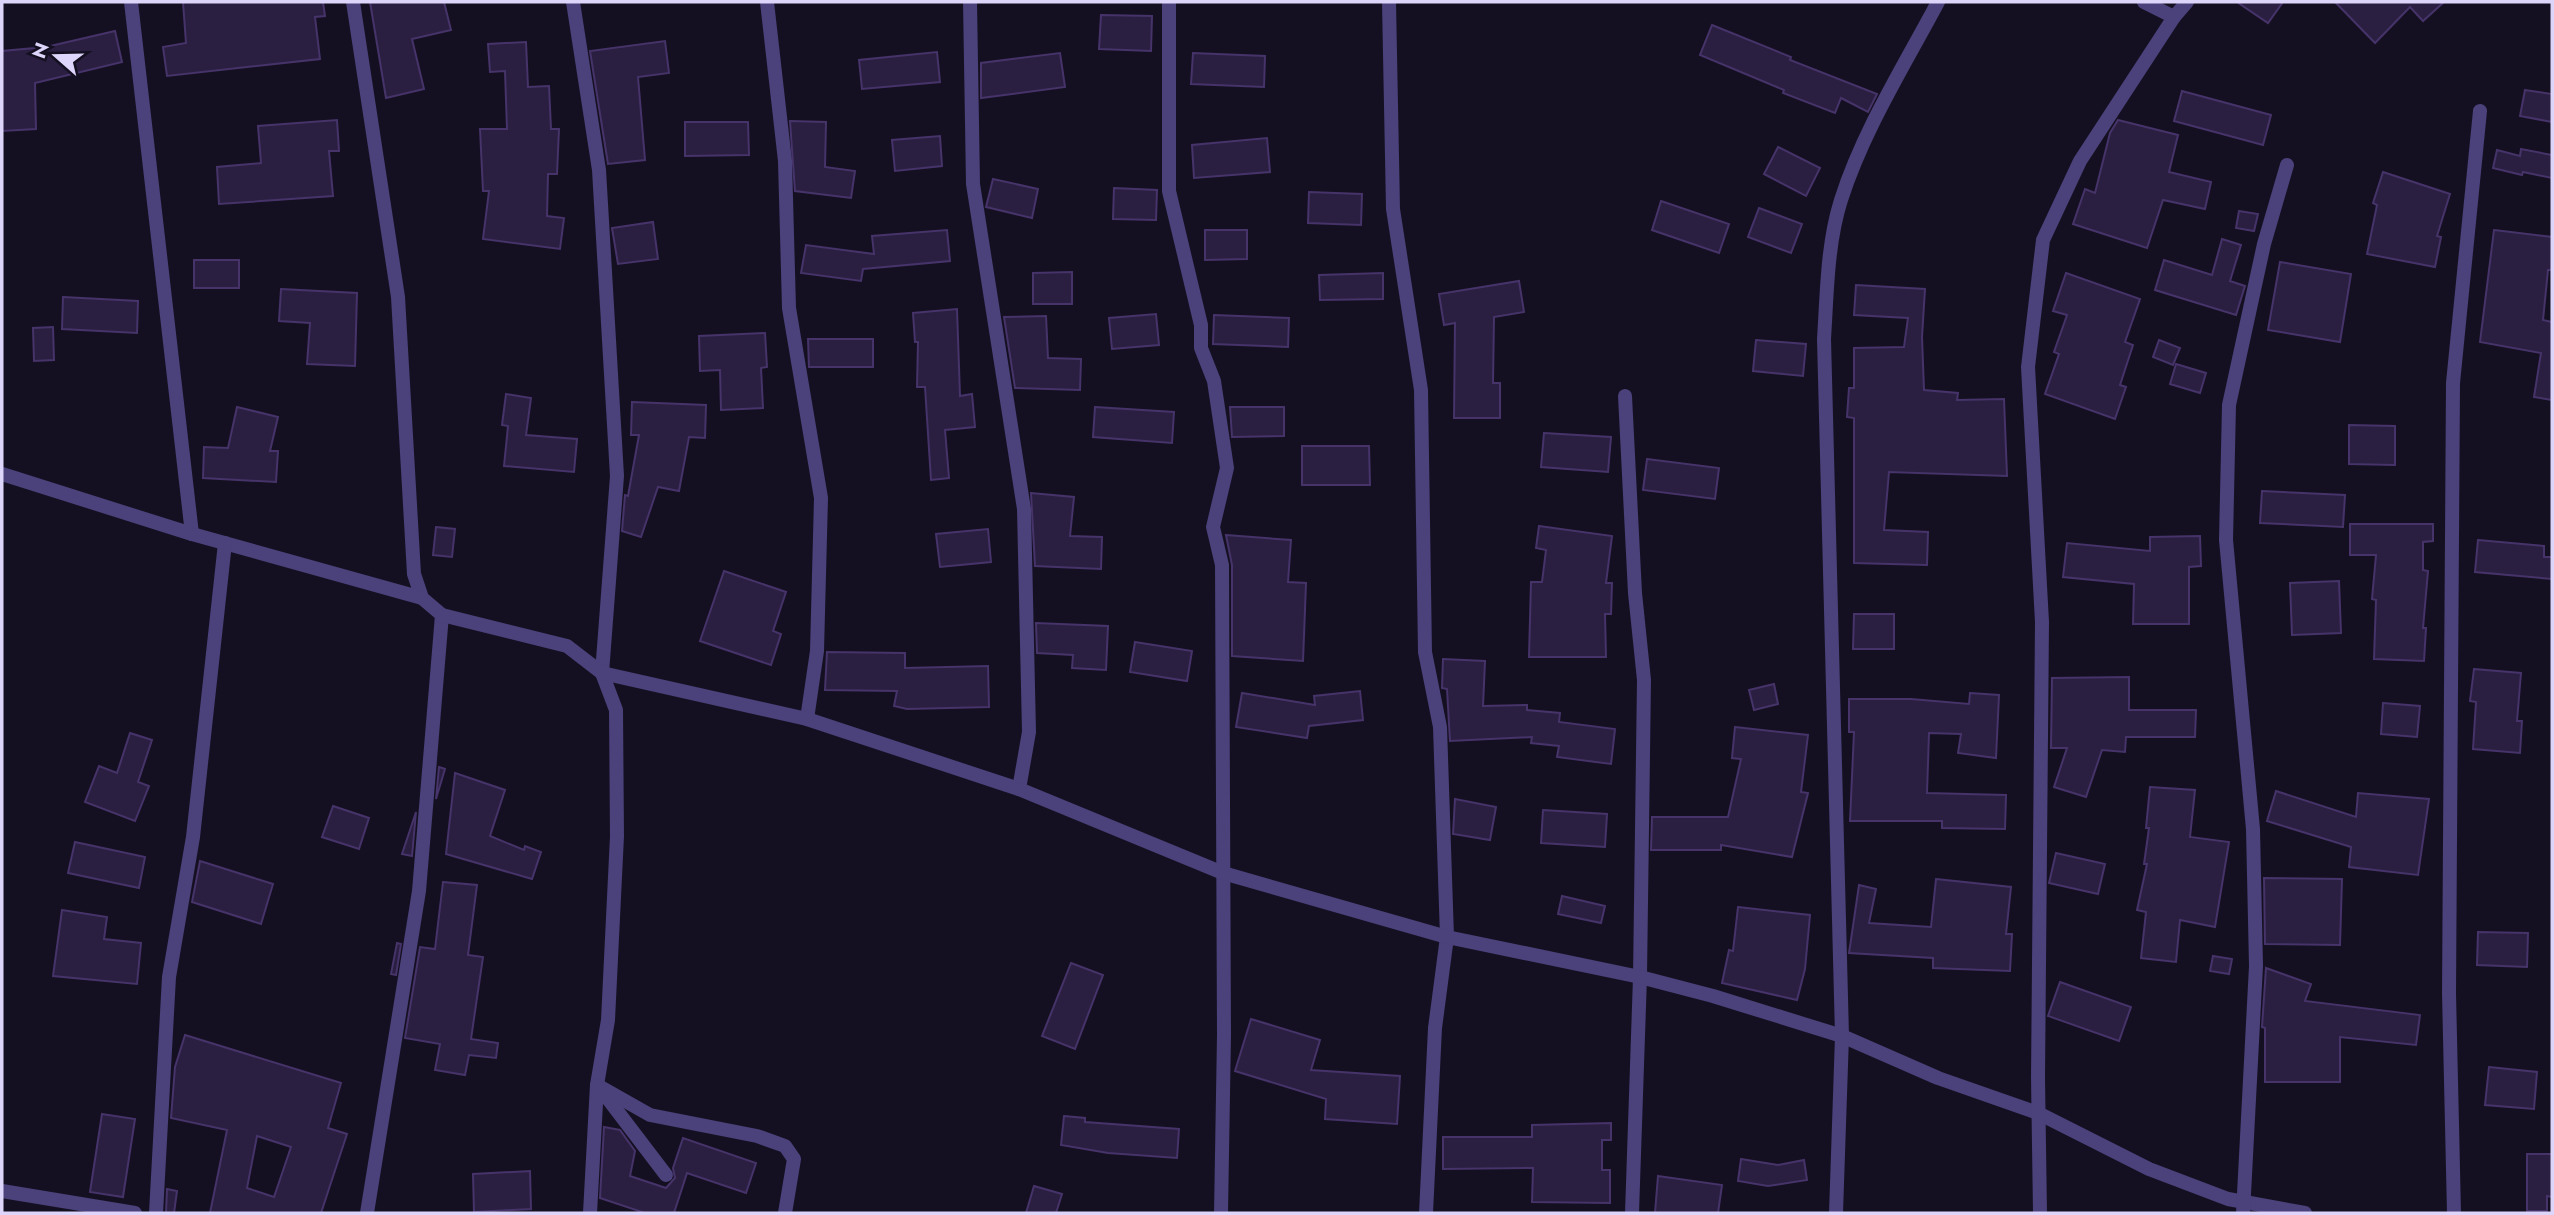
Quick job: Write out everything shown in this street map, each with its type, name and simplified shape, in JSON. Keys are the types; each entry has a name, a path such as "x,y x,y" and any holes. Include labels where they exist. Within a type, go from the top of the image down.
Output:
{"street":[{"path":"131,2 192,534"},
{"path":"353,2 398,298 414,573 422,598"},
{"path":"573,2 599,170 617,475 602,673 616,710 617,823 608,1020 597,1085 590,1213"},
{"path":"767,2 785,161 789,308 821,498 817,652 807,719"},
{"path":"970,2 973,184 1024,509 1029,732 1019,789"},
{"path":"1169,2 1169,191 1201,325 1200,348 1214,381 1227,468 1213,527 1222,565 1221,1213"},
{"path":"1389,2 1393,209 1421,390 1424,652 1440,727 1447,937 1435,1028 1426,1213"},
{"path":"1836,1213 1842,1036 1824,339 1828,272 1840,201 1871,129 1938,2"},
{"path":"2144,2 2174,17"},
{"path":"2040,1213 2038,1113 2042,622 2028,367 2041,253 2043,240 2080,161 2174,17 2187,2"},
{"path":"2454,1213 2449,993 2453,397 2480,111"},
{"path":"2243,1208 2256,966 2253,829 2225,540 2229,405 2264,244 2287,165"},
{"path":"1625,396 1635,593 1644,680 1640,977 1632,1213"},
{"path":"2,474 192,534 422,598 442,615 567,646 602,673 807,719 1019,789 1223,873 1447,937 1640,977 1842,1036 1938,1078 2038,1113 2149,1169 2243,1208 2305,1213"},
{"path":"156,1213 169,977 193,837 225,542"},
{"path":"367,1213 419,891 442,615"},
{"path":"597,1085 666,1175"},
{"path":"597,1085 650,1115 757,1136 785,1146 794,1159 785,1213"},
{"path":"2,1191 135,1213"}],"building":[{"path":"183,2 323,2 325,16 315,17 320,59 167,76 163,47 186,43"},
{"path":"370,2 444,2 451,30 412,39 424,89 386,98"},
{"path":"2237,2 2283,2 2268,23"},
{"path":"2335,2 2444,2 2423,21 2410,7 2375,43"},
{"path":"1101,15 1152,16 1151,51 1099,49"},
{"path":"1712,25 1791,57 1790,60 1877,94 1868,112 1841,98 1835,113 1783,93 1784,90 1700,55"},
{"path":"115,31 122,62 35,83 36,129 2,131 2,51 46,47"},
{"path":"665,41 669,73 638,77 645,160 608,164 590,51"},
{"path":"526,42 528,87 549,86 551,129 559,129 557,174 548,174 547,216 564,218 560,249 483,239 489,191 483,191 480,129 507,129 505,71 490,72 488,44"},
{"path":"937,52 940,82 862,89 859,60"},
{"path":"1060,53 1065,87 981,98 981,63"},
{"path":"1193,53 1265,56 1264,87 1191,84"},
{"path":"2525,90 2552,94 2552,122 2520,116"},
{"path":"2182,91 2271,115 2263,145 2174,121"},
{"path":"337,120 339,151 329,151 333,196 219,204 217,167 261,163 258,126"},
{"path":"2118,120 2178,135 2169,172 2211,182 2205,209 2163,200 2147,248 2073,224 2085,189 2095,193 2110,133"},
{"path":"790,121 826,122 825,167 855,171 851,198 795,191"},
{"path":"685,122 748,122 749,155 685,156"},
{"path":"940,136 942,166 895,171 892,140"},
{"path":"1267,138 1270,172 1194,178 1192,145"},
{"path":"1778,147 1820,168 1806,196 1764,174"},
{"path":"2521,149 2552,155 2552,178 2493,168 2497,150 2520,156"},
{"path":"2383,172 2450,194 2437,236 2441,237 2435,267 2367,254 2377,205 2373,203"},
{"path":"993,179 1038,189 1032,218 986,207"},
{"path":"1114,188 1157,190 1156,220 1113,219"},
{"path":"1309,192 1362,194 1361,225 1308,223"},
{"path":"1661,201 1729,224 1719,253 1652,230"},
{"path":"1759,208 1802,224 1791,253 1748,237"},
{"path":"2239,211 2258,214 2254,231 2236,228"},
{"path":"653,222 658,259 618,264 612,228"},
{"path":"947,230 950,261 863,269 861,281 801,273 806,245 874,254 872,236"},
{"path":"1205,230 1247,230 1247,259 1205,260"},
{"path":"2494,230 2552,237 2552,270 2548,270 2543,320 2552,322 2552,400 2534,397 2541,353 2480,342"},
{"path":"2222,239 2241,245 2230,281 2245,286 2236,315 2155,290 2164,260 2212,275"},
{"path":"194,260 239,260 239,288 194,288"},
{"path":"2280,262 2351,274 2340,342 2268,330"},
{"path":"1072,272 1072,304 1033,304 1033,273"},
{"path":"1383,273 1383,299 1320,300 1319,275"},
{"path":"2066,273 2140,299 2125,342 2133,345 2120,385 2126,387 2115,419 2045,394 2059,354 2054,352 2067,315 2053,311"},
{"path":"1519,281 1524,312 1494,317 1493,383 1500,383 1500,418 1454,418 1455,323 1444,325 1439,294"},
{"path":"1856,285 1925,289 1922,337 1924,390 1958,393 1957,400 2004,399 2007,476 1889,472 1884,530 1928,532 1927,565 1854,563 1854,418 1847,417 1849,388 1854,388 1854,348 1904,347 1908,318 1854,315"},
{"path":"281,289 357,293 355,366 307,364 310,323 279,321"},
{"path":"63,297 138,301 137,333 62,329"},
{"path":"957,309 960,396 972,394 975,427 945,430 949,478 931,480 925,387 917,387 918,342 915,342 913,313"},
{"path":"1156,314 1159,345 1112,349 1109,318"},
{"path":"1214,315 1289,318 1288,347 1213,344"},
{"path":"1046,316 1048,358 1081,359 1080,390 1015,388 1004,317"},
{"path":"53,327 54,360 34,361 33,328"},
{"path":"765,333 767,367 761,368 763,408 721,410 720,370 700,371 699,336"},
{"path":"808,339 873,339 873,367 809,367"},
{"path":"1756,340 1806,344 1803,376 1753,371"},
{"path":"2159,340 2180,348 2173,365 2153,357"},
{"path":"2176,364 2206,373 2200,393 2170,384"},
{"path":"506,394 531,398 526,435 577,439 574,472 504,466 508,426 502,425"},
{"path":"632,402 706,405 705,438 689,437 679,491 658,487 641,537 622,531 625,495 628,496 639,435 631,435"},
{"path":"237,407 278,417 270,451 278,451 276,482 203,478 204,447 228,448"},
{"path":"1095,407 1174,412 1172,443 1093,437"},
{"path":"1230,407 1284,407 1284,436 1232,437"},
{"path":"2349,425 2395,426 2395,465 2349,464"},
{"path":"1544,433 1611,437 1608,472 1541,467"},
{"path":"1302,446 1369,446 1370,485 1302,485"},
{"path":"1647,459 1719,468 1715,499 1643,490"},
{"path":"2262,491 2345,495 2343,527 2260,523"},
{"path":"1031,493 1074,497 1070,536 1102,537 1101,569 1035,566"},
{"path":"2350,524 2433,524 2433,541 2423,542 2423,570 2428,571 2423,628 2426,628 2424,661 2374,659 2376,600 2372,599 2376,555 2350,555"},
{"path":"1539,526 1612,536 1606,583 1612,583 1611,614 1605,614 1606,657 1529,657 1531,582 1542,582 1546,550 1536,548"},
{"path":"436,527 455,529 452,557 433,555"},
{"path":"988,529 991,562 940,567 936,534"},
{"path":"1226,535 1291,540 1288,582 1306,583 1303,661 1232,656 1232,565"},
{"path":"2200,536 2201,566 2189,567 2189,624 2133,624 2134,584 2063,577 2067,543 2150,551 2150,537"},
{"path":"2478,540 2544,546 2544,557 2552,557 2552,579 2475,572"},
{"path":"724,571 786,592 773,631 781,634 771,665 700,641"},
{"path":"2339,581 2341,633 2292,635 2290,583"},
{"path":"1854,614 1894,614 1894,649 1853,649"},
{"path":"1036,623 1108,626 1106,670 1072,668 1073,655 1037,653"},
{"path":"1135,642 1192,651 1187,681 1130,672"},
{"path":"827,652 905,653 905,668 988,666 989,707 907,709 894,706 897,691 825,690"},
{"path":"1443,659 1485,661 1483,706 1527,705 1527,710 1560,713 1559,722 1615,729 1611,764 1557,757 1559,746 1531,743 1532,737 1450,741 1447,689 1442,688"},
{"path":"2474,669 2521,673 2517,721 2522,721 2520,753 2473,749 2476,702 2470,701"},
{"path":"2129,677 2129,710 2196,710 2195,737 2126,737 2125,752 2102,750 2086,797 2054,787 2067,748 2051,748 2052,678"},
{"path":"1774,684 1778,704 1754,710 1749,690"},
{"path":"1360,691 1363,720 1309,726 1307,738 1236,727 1242,693 1315,705 1314,696"},
{"path":"1970,693 1999,695 1996,758 1958,753 1961,734 1929,733 1927,793 2006,795 2005,829 1942,828 1942,821 1850,821 1854,732 1849,732 1849,699 1911,699 1969,704"},
{"path":"2383,703 2420,706 2417,737 2381,734"},
{"path":"1735,727 1808,735 1801,792 1808,793 1792,857 1721,845 1721,850 1651,850 1652,817 1728,817 1741,759 1732,758"},
{"path":"130,733 152,740 138,782 149,786 135,821 85,802 99,766 117,773"},
{"path":"439,767 445,769 436,799"},
{"path":"455,773 505,790 490,836 524,850 525,846 541,852 532,879 446,854"},
{"path":"2150,787 2195,790 2190,837 2229,842 2215,927 2180,920 2176,962 2141,958 2146,912 2137,910 2147,864 2144,864 2149,828 2146,828"},
{"path":"2276,791 2356,817 2358,793 2429,799 2418,875 2349,867 2351,847 2267,821"},
{"path":"1455,799 1496,807 1490,840 1453,834"},
{"path":"333,806 369,818 359,849 322,837"},
{"path":"1543,810 1607,814 1605,847 1541,843"},
{"path":"416,812 412,856 402,854"},
{"path":"75,842 145,857 139,888 68,873"},
{"path":"2056,853 2105,864 2098,894 2049,883"},
{"path":"200,861 273,884 261,924 192,902"},
{"path":"2264,878 2342,879 2340,945 2265,944"},
{"path":"1936,879 2011,887 2006,934 2012,934 2010,971 1933,968 1933,958 1849,953 1859,885 1876,889 1869,923 1931,927"},
{"path":"443,882 477,885 468,955 483,957 471,1039 498,1043 496,1058 469,1055 465,1075 435,1070 440,1044 405,1038 420,947 435,949"},
{"path":"1562,896 1605,906 1601,923 1558,914"},
{"path":"1738,907 1810,915 1805,969 1797,1000 1722,983 1729,950 1733,951"},
{"path":"62,910 107,917 104,939 141,943 137,984 53,976"},
{"path":"2478,932 2528,933 2527,967 2477,965"},
{"path":"397,943 401,944 396,975 391,974"},
{"path":"2213,956 2232,959 2229,974 2210,971"},
{"path":"1071,963 1103,975 1075,1049 1042,1036"},
{"path":"2266,968 2311,984 2305,1001 2420,1015 2416,1045 2340,1037 2340,1082 2265,1082 2265,1028 2262,1027"},
{"path":"2060,982 2131,1007 2119,1041 2048,1016"},
{"path":"1251,1019 1320,1040 1311,1070 1400,1076 1397,1124 1325,1119 1326,1099 1235,1071"},
{"path":"185,1035 341,1083 328,1128 347,1134 321,1213 210,1213 227,1130 171,1118 175,1067","holes":["257,1136 291,1147 274,1197 247,1188"]},
{"path":"2489,1067 2537,1072 2534,1109 2485,1105"},
{"path":"102,1114 135,1119 123,1197 90,1192"},
{"path":"1064,1116 1085,1118 1085,1122 1179,1129 1177,1158 1108,1153 1061,1145"},
{"path":"1611,1123 1611,1140 1602,1140 1602,1170 1610,1170 1610,1203 1532,1202 1533,1168 1443,1169 1443,1137 1532,1137 1532,1125"},
{"path":"604,1127 620,1130 635,1151 630,1176 666,1188 675,1178 673,1168 683,1138 756,1163 746,1193 687,1173 674,1213 645,1213 600,1198"},
{"path":"2527,1154 2552,1154 2552,1197 2547,1196 2547,1211 2527,1211"},
{"path":"1741,1159 1778,1165 1804,1160 1807,1180 1768,1186 1738,1181"},
{"path":"530,1171 531,1209 474,1212 473,1174"},
{"path":"1658,1176 1722,1185 1718,1213 1655,1213"},
{"path":"1034,1186 1062,1194 1056,1213 1026,1213"},
{"path":"167,1189 177,1191 174,1213 166,1213"}]}
